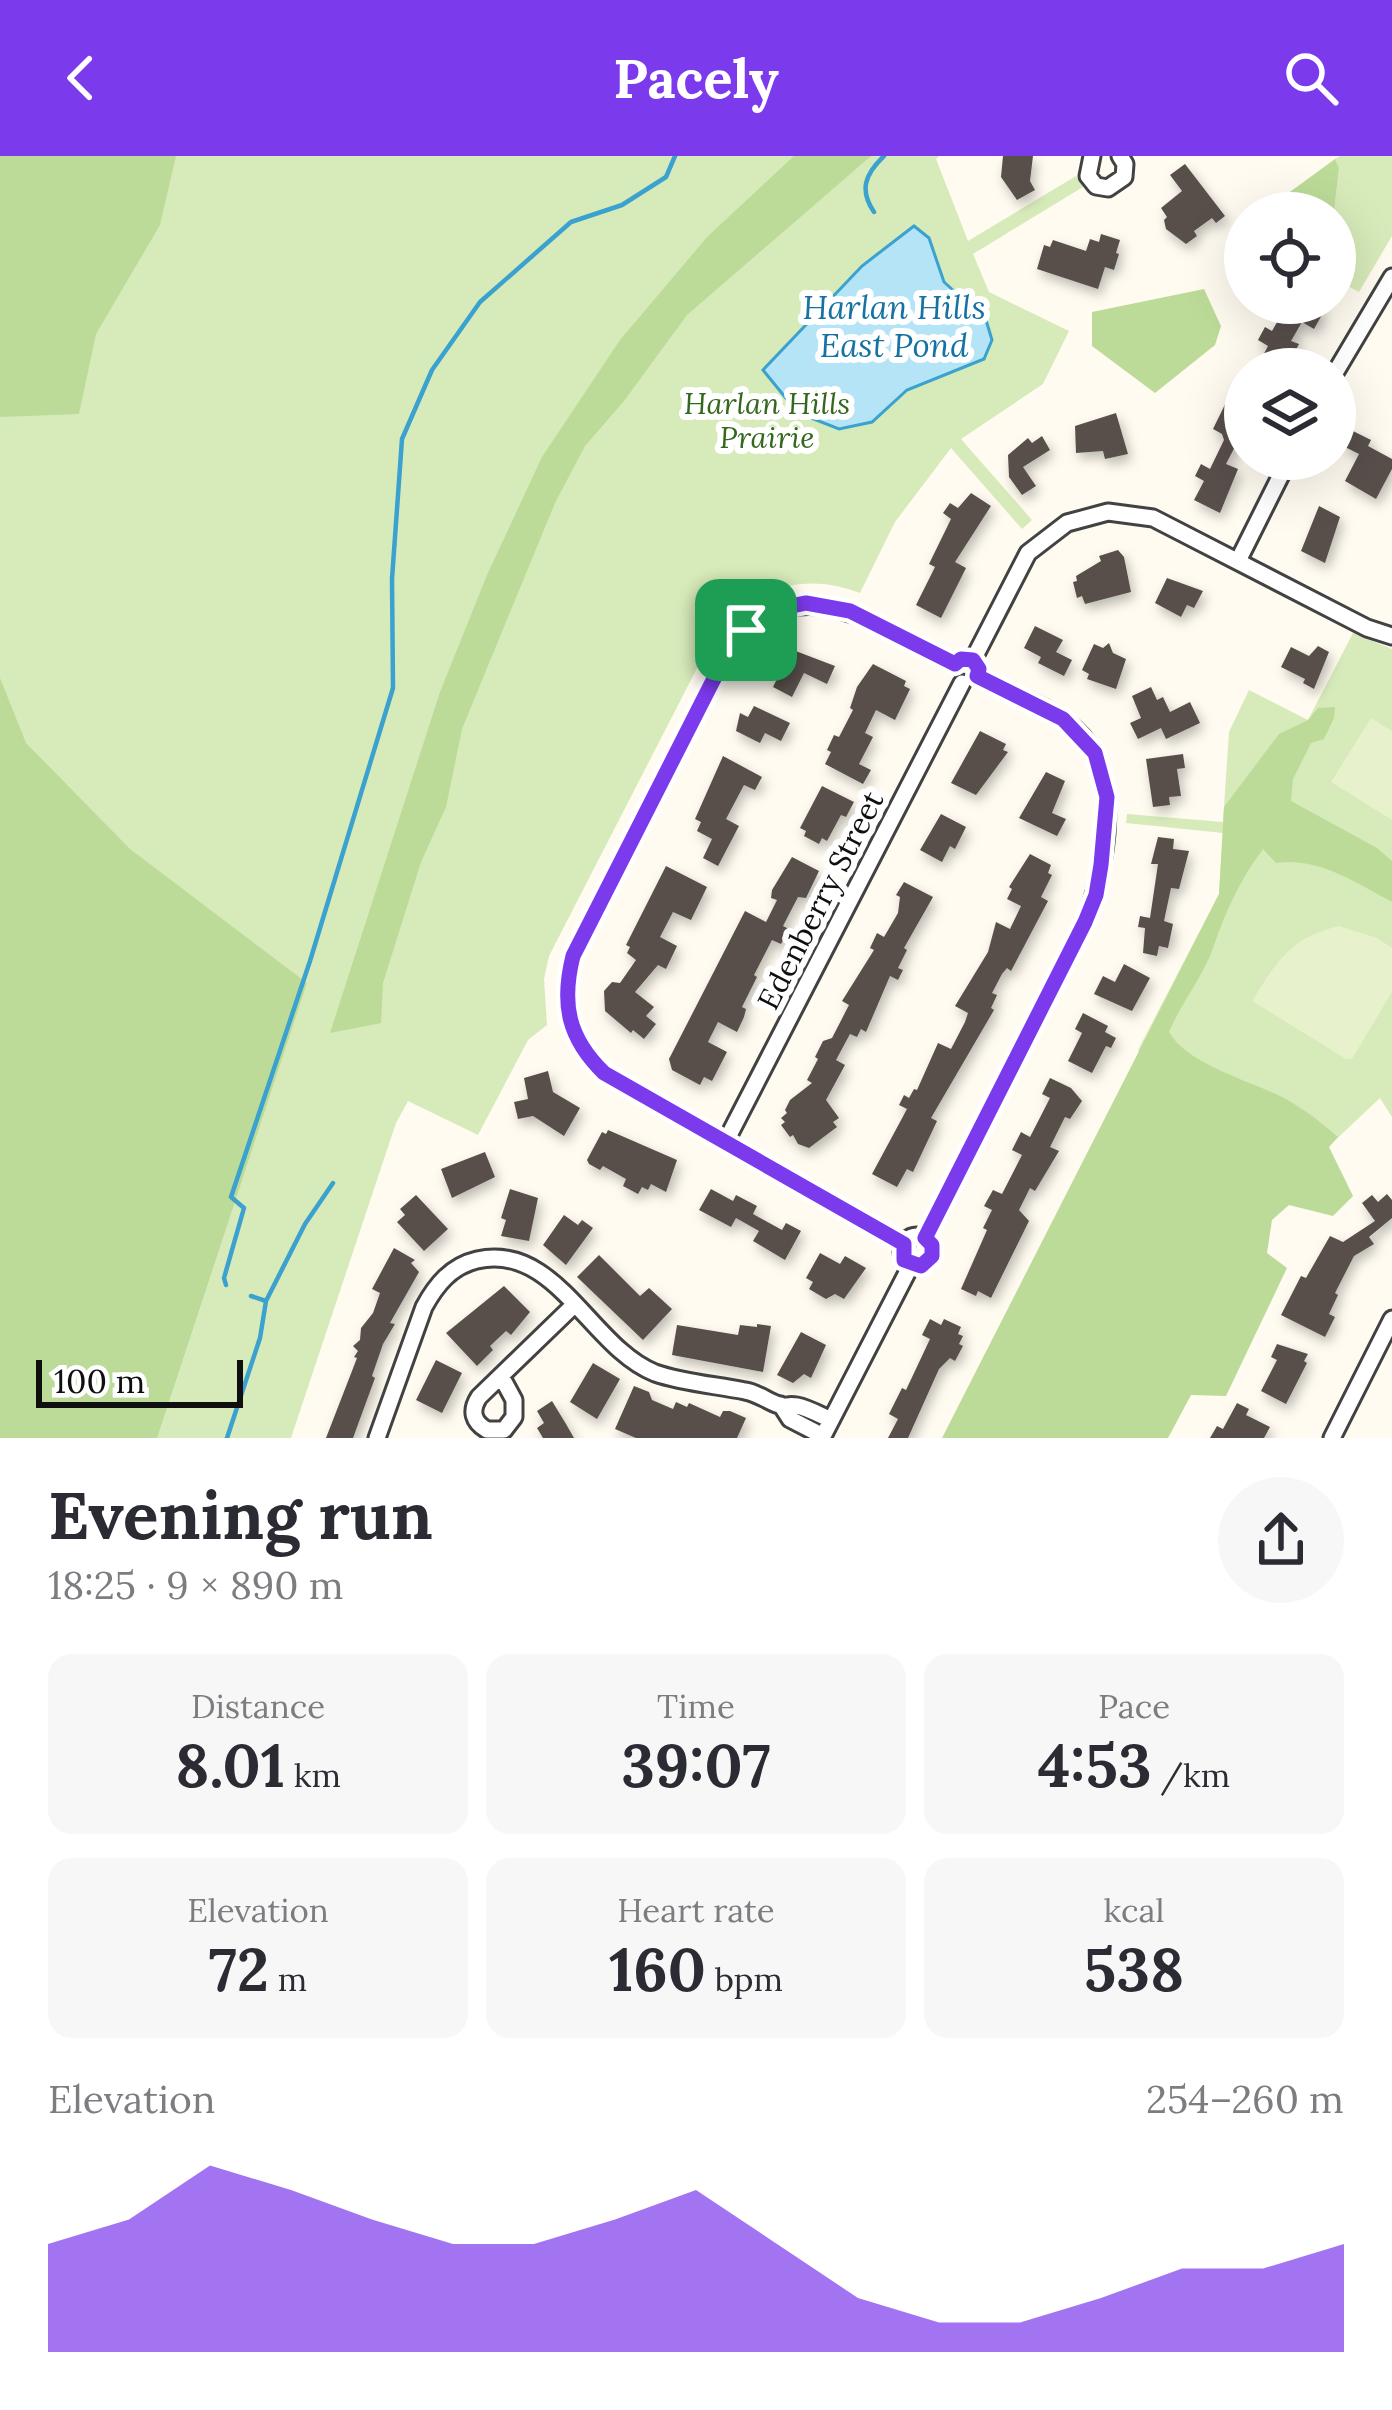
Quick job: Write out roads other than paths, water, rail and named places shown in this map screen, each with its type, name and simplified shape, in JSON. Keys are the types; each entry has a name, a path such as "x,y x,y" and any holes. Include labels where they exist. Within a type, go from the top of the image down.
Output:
{"street":[{"path":"1092,156 1088,176 1102,188 1115,186 1124,177 1122,157"},
{"path":"1350,348 1392,277"},
{"path":"1238,561 1278,480"},
{"name":"Edenberry Street","path":"726,1142 1028,553 1066,523 1108,512 1153,518 1367,628 1392,636"},
{"path":"904,1244 604,1073 576,1041 566,1015 566,983 573,956 725,657 746,630 785,606 830,605 850,611 1063,719 1095,753 1107,797 1096,895 1085,922 925,1238"},
{"path":"911,1237 925,1238 932,1245 932,1256 921,1266 911,1265 903,1256 904,1244 911,1237"},
{"path":"377,1438 434,1288 450,1272 483,1259 515,1260 544,1276 618,1349 652,1372 750,1392 831,1420"},
{"path":"781,1406 790,1419 822,1437 911,1265"},
{"path":"501,1376 574,1305"},
{"path":"1332,1438 1392,1319"}],"water":[{"name":"Harlan Hills East Pond","path":"914,226 929,238 944,282 986,320 992,340 984,359 907,390 872,422 839,429 798,413 763,370 862,266"}],"waterway":[{"path":"226,1285 244,1208 231,1197 310,961 393,688 392,579 402,439 432,370 480,302 571,222 622,205 666,177 675,156"},
{"path":"874,212 866,182 884,156"},
{"path":"266,1301 305,1224 333,1183"},
{"path":"227,1438 260,1338 266,1301 251,1296"}],"park label":[{"name":"Harlan Hills Prairie","path":"767,420"}]}
